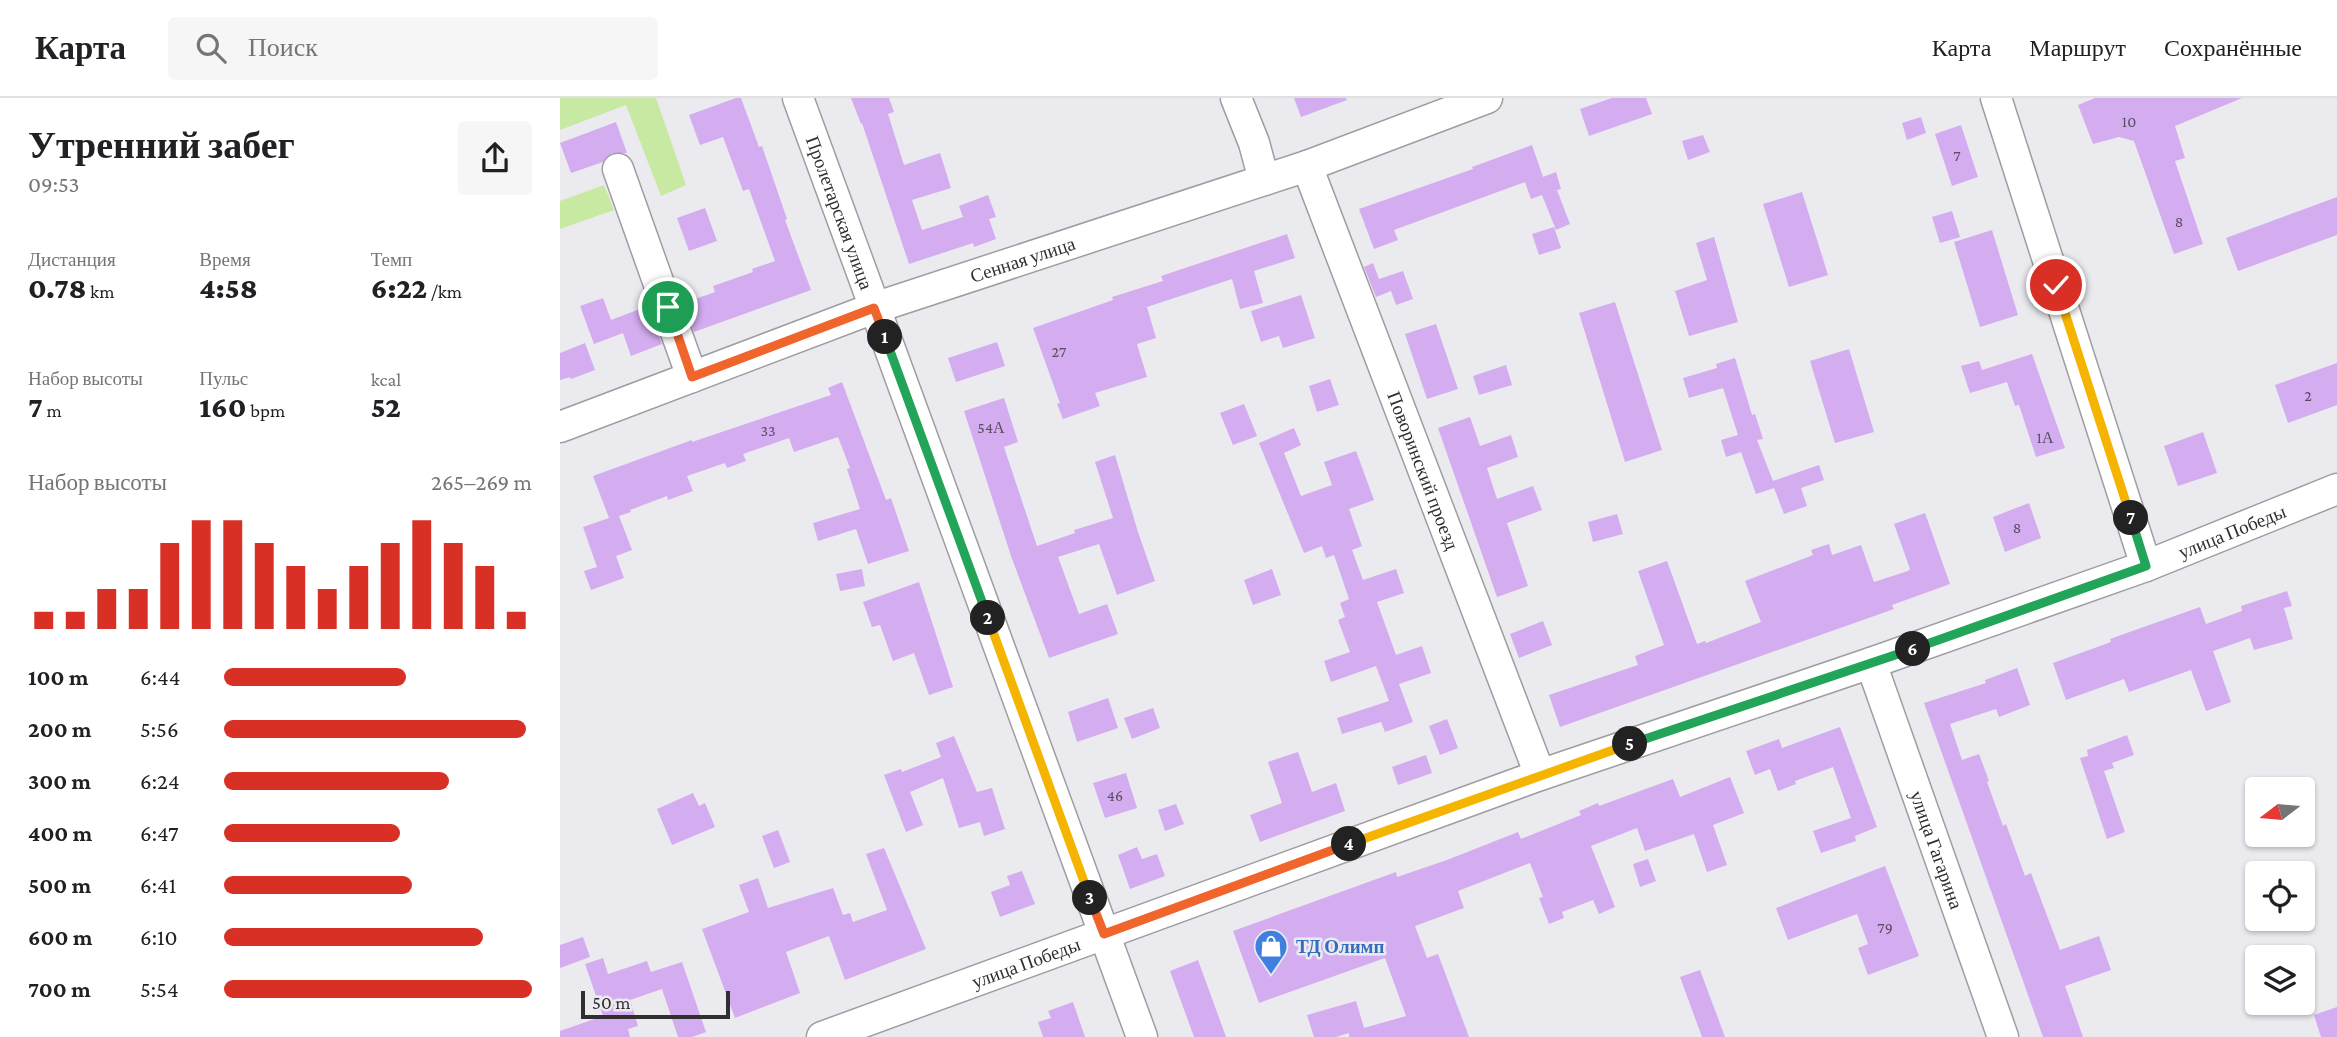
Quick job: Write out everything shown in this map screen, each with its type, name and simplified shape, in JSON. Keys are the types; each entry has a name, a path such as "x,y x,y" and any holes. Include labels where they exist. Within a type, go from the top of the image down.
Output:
{"street":[{"name":"Пролетарская улица","path":"798,98 1142,1037"},
{"path":"1236,98 1254,143 1264,180"},
{"name":"Сенная улица","path":"560,427 874,308 1307,166 1488,98"},
{"path":"1996,98 2146,566"},
{"name":"Поворинский проезд","path":"1307,166 1540,775"},
{"path":"618,169 692,377"},
{"name":"улица Победы","path":"822,1037 1540,775 2146,566 2337,489"},
{"name":"улица Гагарина","path":"1871,663 2003,1037"}],"green space":[{"path":"560,98 656,98 686,185 661,196 626,105 560,130"},
{"path":"604,185 614,210 560,229 560,201"}],"building":[{"path":"741,98 759,147 762,146 811,290 694,332 684,303 715,292 713,286 775,261 749,189 743,191 723,137 700,145 689,115"},
{"path":"851,98 889,98 894,112 888,114 904,165 940,153 951,188 912,200 922,230 963,217 959,206 988,195 996,217 989,219 996,239 974,247 973,243 909,264 862,123"},
{"path":"1294,98 1346,98 1347,100 1301,117"},
{"path":"1612,98 1646,98 1652,114 1589,136 1580,109"},
{"path":"2095,98 2242,98 2175,126 2185,158 2175,161 2203,244 2174,254 2134,141 2119,137 2093,144 2078,105"},
{"path":"1921,117 1926,133 1907,140 1902,123"},
{"path":"616,122 627,153 612,153 603,162 571,173 560,143"},
{"path":"1961,125 1978,177 1952,186 1935,134"},
{"path":"1703,135 1710,152 1688,160 1682,141"},
{"path":"1532,145 1543,177 1556,172 1561,189 1557,190 1570,224 1556,230 1542,195 1531,199 1525,182 1394,230 1398,240 1374,249 1359,209"},
{"path":"1802,192 1828,275 1789,287 1763,204"},
{"path":"2337,197 2337,235 2238,271 2226,238"},
{"path":"705,208 717,241 689,251 677,218"},
{"path":"1952,211 1960,237 1940,243 1932,217"},
{"path":"1554,227 1561,248 1539,255 1532,234"},
{"path":"1992,230 2018,315 1980,327 1954,242"},
{"path":"1287,234 1295,258 1254,271 1263,303 1240,309 1232,279 1147,307 1156,338 1137,344 1147,377 1095,393 1100,406 1063,419 1057,404 1060,403 1033,328 1113,300 1112,297 1163,281 1161,276"},
{"path":"1714,237 1738,322 1689,336 1675,291 1707,280 1696,243"},
{"path":"1373,263 1379,279 1403,271 1413,299 1396,305 1391,291 1376,297 1364,267"},
{"path":"1301,295 1315,338 1283,348 1279,336 1261,342 1251,311"},
{"path":"603,298 611,320 648,306 662,344 631,356 623,333 594,344 580,306"},
{"path":"1615,302 1662,450 1625,462 1579,313"},
{"path":"1436,324 1458,389 1427,399 1405,334"},
{"path":"997,342 1005,366 956,382 948,358"},
{"path":"585,343 595,370 560,380 560,353"},
{"path":"1849,349 1874,432 1835,443 1810,361"},
{"path":"2032,354 2065,448 2036,457 2019,405 2015,406 2007,382 1970,393 1961,366 1979,361 1982,370"},
{"path":"1735,358 1752,415 1755,414 1763,439 1757,440 1773,481 1819,465 1824,480 1801,488 1807,506 1784,514 1774,488 1756,494 1741,452 1726,457 1721,440 1738,435 1723,388 1689,398 1683,378 1717,368 1716,364"},
{"path":"2337,363 2337,405 2288,423 2275,385"},
{"path":"1506,365 1512,385 1479,395 1473,376"},
{"path":"1330,379 1339,405 1317,412 1309,386"},
{"path":"842,382 886,500 891,498 909,551 868,564 856,529 818,541 813,523 860,509 847,469 850,468 838,437 794,452 789,438 743,454 746,461 727,468 725,463 687,476 693,491 668,500 667,496 619,516 632,550 616,556 624,578 591,590 584,571 597,567 583,527 609,518 593,476 692,440 831,395 828,388"},
{"path":"1004,398 1018,442 1004,447 1037,546 1075,533 1074,530 1113,518 1095,462 1115,455 1155,581 1117,595 1099,544 1058,557 1079,614 1107,604 1118,634 1049,658 1011,556 964,411"},
{"path":"1244,404 1257,436 1233,445 1220,413"},
{"path":"1470,417 1480,446 1511,435 1518,457 1487,468 1497,499 1533,486 1542,510 1507,523 1528,586 1497,597 1438,428"},
{"path":"1294,428 1301,445 1284,453 1301,496 1332,485 1324,462 1356,451 1374,500 1349,509 1362,546 1352,550 1363,580 1396,569 1404,593 1377,602 1396,655 1422,646 1431,673 1399,684 1413,722 1385,732 1381,722 1342,734 1337,718 1389,701 1376,666 1331,682 1324,661 1350,652 1338,620 1345,617 1340,603 1349,599 1334,555 1326,558 1322,546 1304,553 1259,443"},
{"path":"2203,432 2217,473 2178,486 2164,446"},
{"path":"2029,503 2041,538 2005,552 1993,517"},
{"path":"1925,513 1950,584 1892,605 1894,609 1560,727 1549,695 1638,665 1635,656 1664,645 1638,571 1667,561 1697,644 1706,643 1761,622 1745,581 1813,555 1811,550 1829,544 1832,555 1861,545 1874,582 1908,571 1910,569 1894,524"},
{"path":"1617,514 1623,534 1593,542 1588,522"},
{"path":"862,569 865,586 840,591 836,574"},
{"path":"1272,569 1281,595 1253,605 1244,580"},
{"path":"919,582 953,687 929,695 914,653 893,661 880,625 872,627 863,602"},
{"path":"2287,591 2292,606 2284,608 2293,639 2254,650 2250,638 2213,651 2231,702 2206,711 2191,670 2129,692 2124,679 2066,700 2053,663 2111,642 2110,639 2200,607 2206,624 2242,611 2241,606"},
{"path":"1543,621 1552,645 1519,658 1510,634"},
{"path":"2017,668 2030,705 1999,717 1996,709 1950,724 1962,760 1979,754 2003,826 2006,824 2025,876 2031,873 2060,950 2099,936 2111,970 2065,986 2083,1037 2043,1037 1924,703 1986,683 1985,680"},
{"path":"1108,698 1118,728 1077,742 1068,712"},
{"path":"1153,708 1160,728 1132,739 1124,718"},
{"path":"1447,719 1458,748 1440,755 1429,726"},
{"path":"1840,727 1877,827 1855,836 1856,841 1821,853 1813,831 1851,818 1833,767 1795,781 1796,784 1778,791 1770,769 1755,775 1746,751 1779,739 1782,748"},
{"path":"2127,735 2134,755 2112,763 2114,768 2104,771 2125,832 2107,839 2080,758 2088,756 2087,750"},
{"path":"954,736 977,792 992,788 1005,829 984,836 980,822 959,828 943,778 910,792 923,825 906,832 884,775 901,769 902,772 941,757 936,743"},
{"path":"1298,752 1312,792 1336,783 1345,811 1260,842 1250,815 1282,803 1268,762"},
{"path":"1426,755 1432,773 1398,785 1392,767"},
{"path":"1126,773 1137,808 1105,818 1093,783"},
{"path":"1730,777 1744,813 1713,825 1727,865 1707,872 1694,834 1645,851 1637,828 1591,846 1615,907 1599,914 1593,900 1562,912 1564,918 1549,924 1539,898 1543,897 1530,863 1458,891 1464,908 1415,926 1427,958 1438,954 1469,1037 1349,1037 1349,1033 1336,1037 1314,1037 1307,1015 1356,1001 1364,1028 1406,1016 1385,958 1259,1003 1233,931 1396,872 1397,877 1447,860 1518,832 1521,839 1581,815 1579,811 1598,803 1599,806 1673,779 1680,797"},
{"path":"693,793 699,806 705,803 715,827 672,845 657,809"},
{"path":"1176,804 1184,824 1165,831 1158,810"},
{"path":"778,830 790,862 774,868 762,836"},
{"path":"1137,847 1142,859 1157,854 1165,876 1130,889 1118,855"},
{"path":"884,848 926,949 845,980 829,936 786,952 800,993 735,1018 702,929 749,912 739,885 758,878 768,908 833,888 843,915 850,913 853,922 887,910 866,854"},
{"path":"1648,859 1656,881 1640,887 1633,864"},
{"path":"1885,866 1919,956 1868,975 1858,948 1868,944 1857,914 1788,940 1776,908"},
{"path":"1022,871 1035,904 1000,917 991,892 1010,885 1007,876"},
{"path":"583,937 590,957 560,968 560,945"},
{"path":"603,958 608,974 647,961 651,972 682,962 706,1032 692,1037 678,1037 662,989 630,1000 638,1026 628,1029 630,1037 560,1037 560,1031 603,1016 585,964"},
{"path":"1198,960 1226,1037 1194,1037 1170,971"},
{"path":"1700,970 1725,1037 1702,1037 1680,977"},
{"path":"1073,1002 1085,1037 1043,1037 1038,1022 1051,1018 1048,1011"},
{"path":"2337,1007 2337,1037 2321,1037 2315,1015"}],"place":[{"name":"ТД Олимп","path":"1271,976"}],"route":[{"path":"668,307 692,377 874,308 1104,934 1540,775 2146,566 2056,285"}]}
